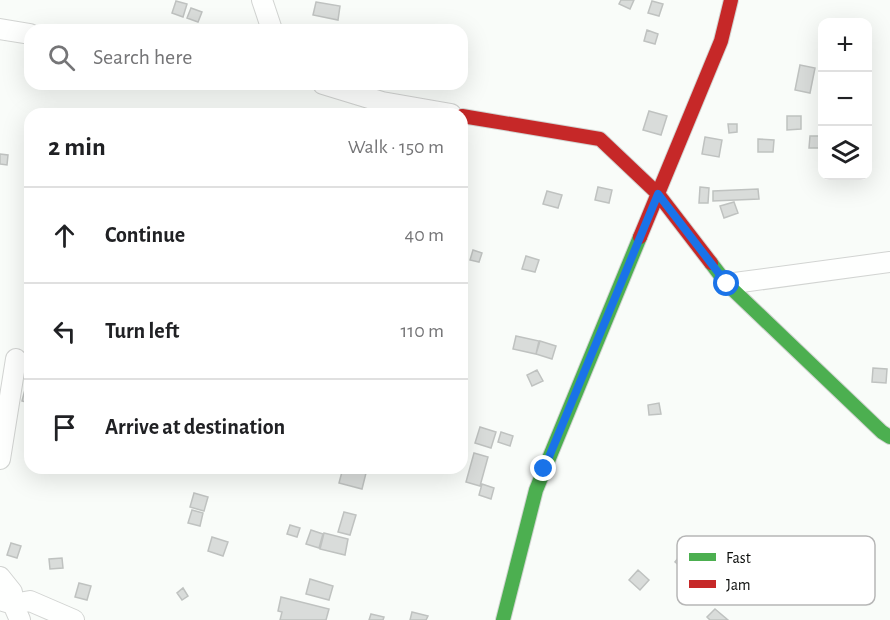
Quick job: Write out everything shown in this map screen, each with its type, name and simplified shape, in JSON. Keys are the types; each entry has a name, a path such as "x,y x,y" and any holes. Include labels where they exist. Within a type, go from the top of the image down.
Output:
{"street":[{"path":"262,0 270,24"},
{"path":"503,620 536,490 721,41 731,0"},
{"path":"0,29 24,33"},
{"path":"343,90 382,102 417,108"},
{"path":"468,117 600,139 658,194 727,284 882,432 890,437"},
{"path":"727,284 890,262"},
{"path":"0,459 16,358"},
{"path":"0,577 12,592 11,608 30,601 74,620"}],"building":[{"path":"621,0 634,0 630,9 619,4"},
{"path":"176,1 187,4 183,17 172,13"},
{"path":"652,1 663,4 659,16 648,13"},
{"path":"316,2 340,6 338,20 313,15"},
{"path":"191,8 202,12 198,22 187,18"},
{"path":"647,30 658,34 655,44 644,41"},
{"path":"800,65 815,68 810,93 795,90"},
{"path":"649,111 667,116 661,135 643,130"},
{"path":"787,116 801,116 801,129 787,130"},
{"path":"728,124 737,124 737,132 729,133"},
{"path":"810,136 818,136 818,148 809,148"},
{"path":"705,137 722,140 719,157 702,154"},
{"path":"758,139 774,140 773,152 758,152"},
{"path":"0,154 8,155 7,165 0,164"},
{"path":"598,187 612,190 609,203 595,200"},
{"path":"700,187 709,188 708,203 699,203"},
{"path":"758,189 759,199 713,201 713,191"},
{"path":"547,191 562,195 558,208 543,204"},
{"path":"734,202 738,213 724,218 720,206"},
{"path":"473,250 482,253 479,262 470,260"},
{"path":"526,256 539,260 535,272 522,269"},
{"path":"516,336 539,341 536,354 513,349"},
{"path":"540,341 556,346 552,359 536,354"},
{"path":"873,368 887,369 886,383 872,382"},
{"path":"537,370 543,381 532,386 527,375"},
{"path":"659,403 661,414 649,415 648,405"},
{"path":"480,427 496,432 491,448 475,443"},
{"path":"501,432 513,436 510,446 498,442"},
{"path":"474,453 488,457 480,486 466,482"},
{"path":"341,474 366,474 362,489 339,483"},
{"path":"482,484 494,488 491,499 479,495"},
{"path":"194,493 208,497 204,511 190,507"},
{"path":"192,510 203,513 200,526 188,523"},
{"path":"344,512 356,515 350,535 338,532"},
{"path":"290,525 300,528 297,537 287,534"},
{"path":"311,530 323,534 319,548 306,544"},
{"path":"324,533 348,539 345,555 320,549"},
{"path":"212,537 228,542 223,556 208,551"},
{"path":"11,543 21,546 17,558 7,555"},
{"path":"62,558 63,568 50,569 49,559"},
{"path":"638,570 649,580 640,590 629,580"},
{"path":"310,579 333,586 329,600 306,594"},
{"path":"79,583 91,586 87,600 75,597"},
{"path":"183,588 188,596 182,600 177,593"},
{"path":"281,597 329,609 326,620 280,620 282,612 278,611"},
{"path":"715,609 728,620 710,620 707,617"},
{"path":"412,612 428,616 426,620 410,620"},
{"path":"371,614 384,617 383,620 369,620"}],"traffic: fast":[{"path":"503,620 536,490 640,237"},
{"path":"711,263 727,284 882,432 890,437"}],"traffic: jam":[{"path":"640,237 721,41 731,0"},
{"path":"468,117 600,139 658,194 711,263"}],"route":[{"path":"544,469 658,194 727,284"}]}
